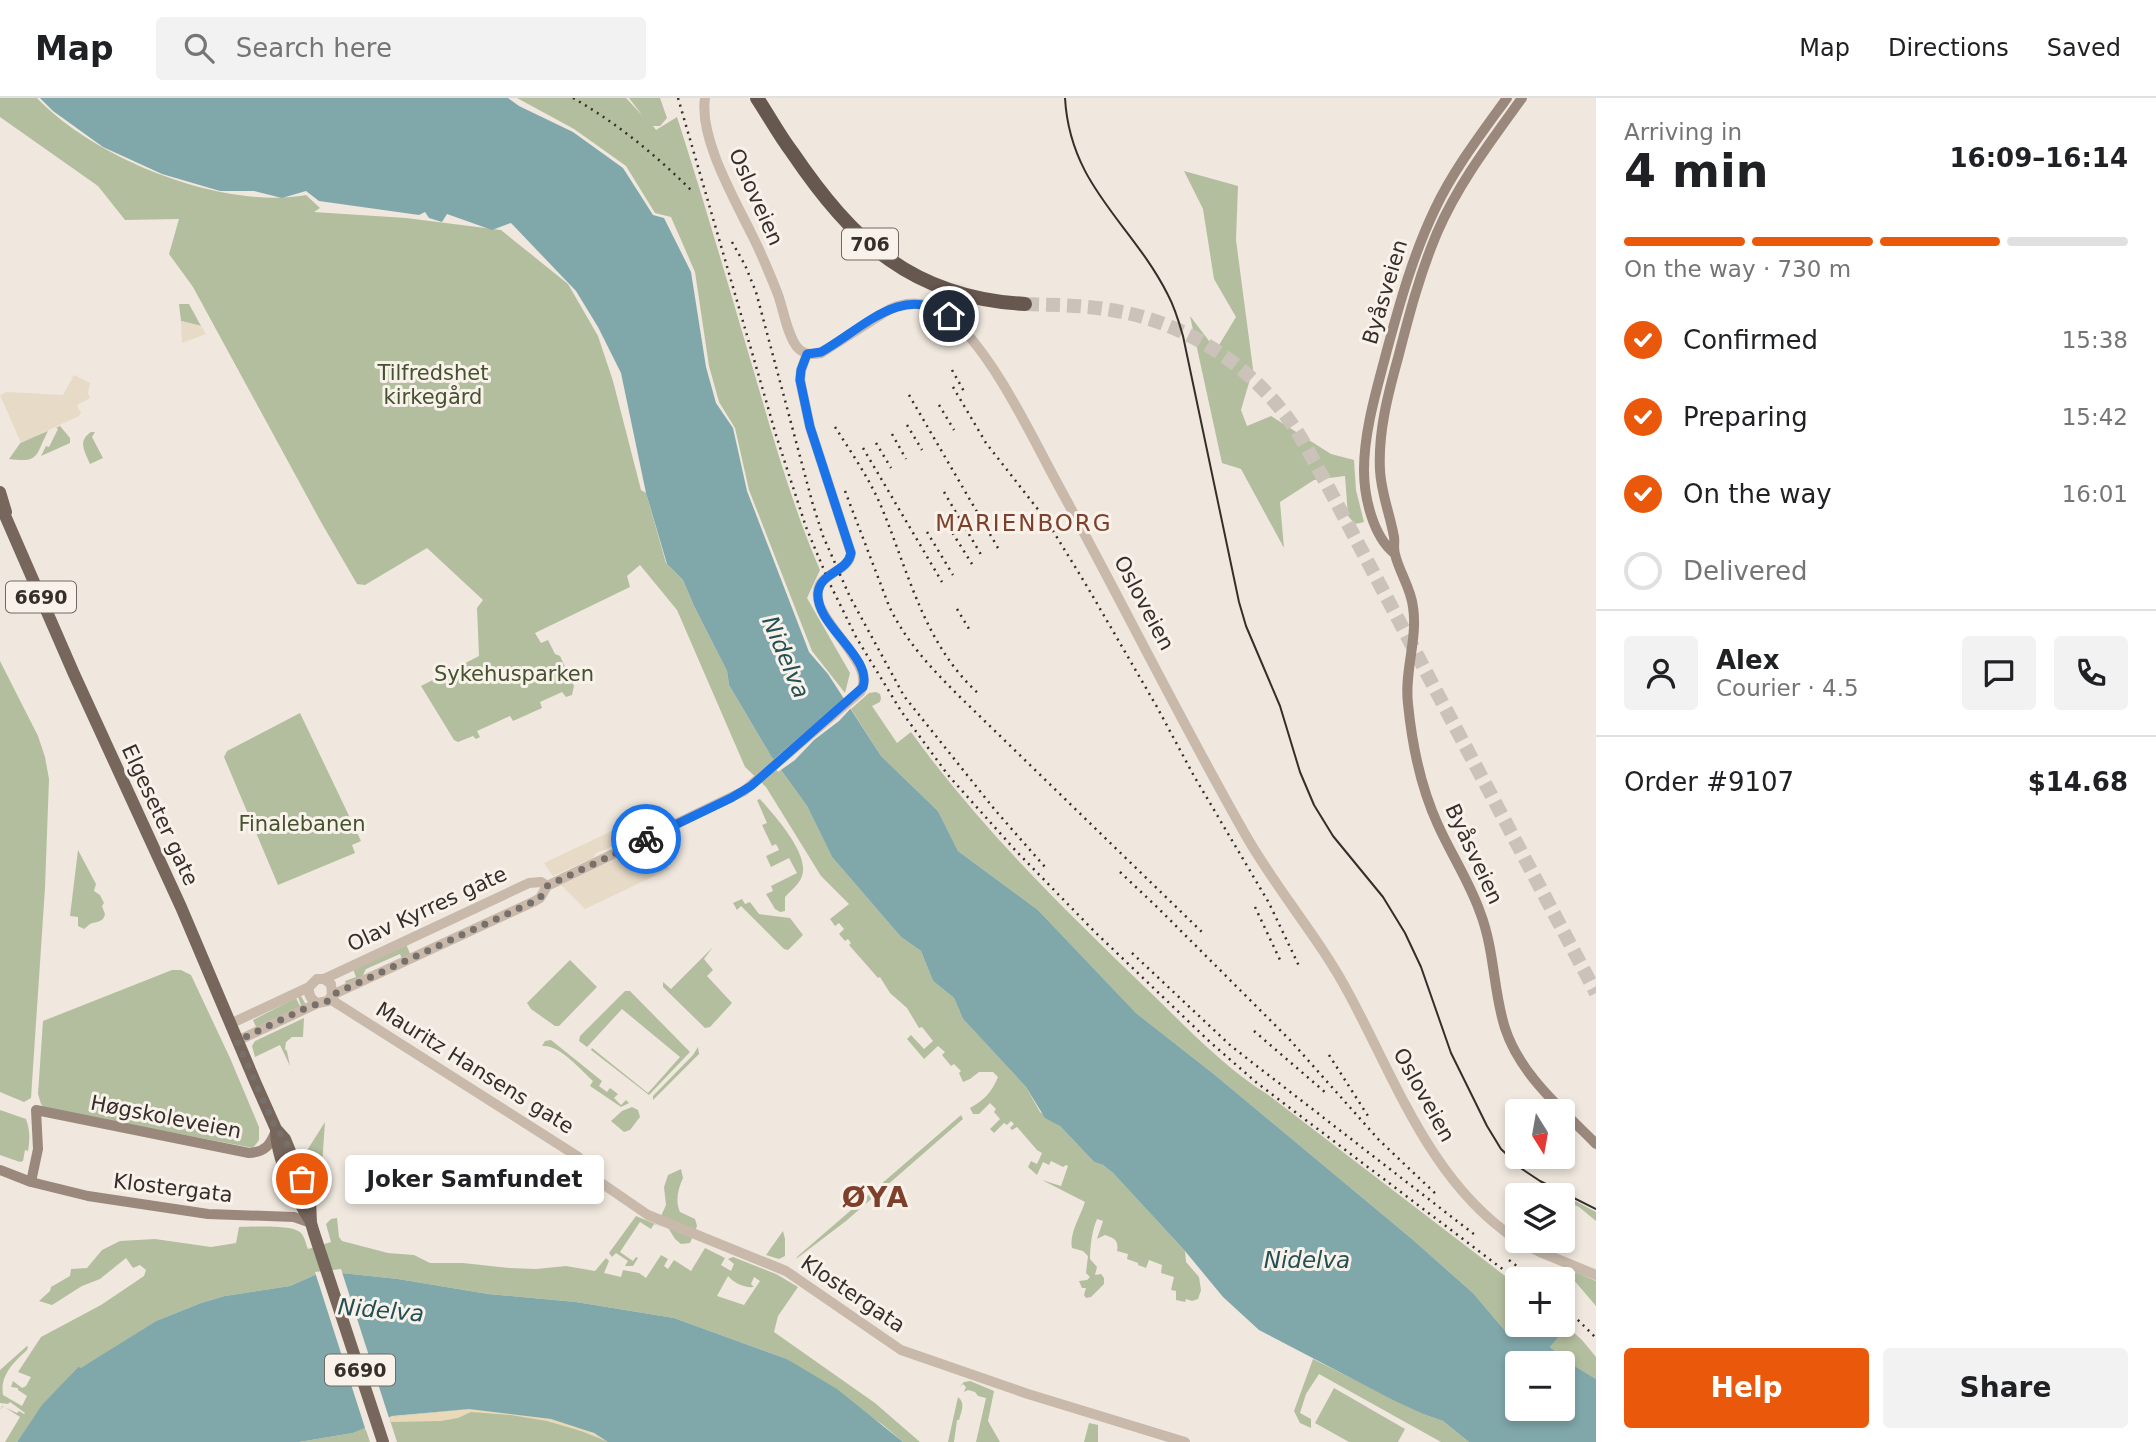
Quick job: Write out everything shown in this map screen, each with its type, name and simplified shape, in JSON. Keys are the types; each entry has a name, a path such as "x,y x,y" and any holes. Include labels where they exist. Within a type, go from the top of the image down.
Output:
{"highway":[{"name":"706","path":"761,102 792,153 824,194 852,227 889,260 908,274 946,290 984,300 1025,304"}],"main road":[{"name":"Byåsveien","path":"1394,553 1384,545 1373,518 1364,473 1369,423 1402,293 1421,238 1447,185 1469,149 1507,98"},
{"name":"Byåsveien","path":"1522,98 1473,167 1450,207 1427,259 1408,317 1386,409 1380,444 1382,484 1394,537 1394,553 1413,603 1414,622 1407,697 1419,768 1435,819 1484,921 1505,1027 1512,1046 1534,1079 1596,1144"},
{"name":"Elgeseter gate","path":"0,492 8,519"},
{"name":"Elgeseter gate","path":"0,505 181,907 276,1129 285,1139 310,1200 313,1228"},
{"name":"Høgskoleveien","path":"31,1182 38,1149 36,1110 249,1153 266,1149 272,1142 276,1129"},
{"name":"Klostergata","path":"0,1170 31,1182 88,1196 208,1214 294,1217 313,1228"},
{"name":"6690","path":"313,1228 383,1442"}],"street":[{"name":"Osloveien","path":"705,98 707,125 722,172 765,262 794,344 800,350 807,354 821,352 890,309 914,303 942,310 971,339 993,370 1245,834 1347,990 1420,1132 1466,1195 1505,1230"},
{"name":"Olav Kyrres gate","path":"331,997 535,901 544,886 731,798 757,781 860,692 864,683 862,671 818,601 822,581 848,562 851,553 810,427 800,380 807,354"},
{"name":"Olav Kyrres gate","path":"324,979 528,883 544,886"},
{"path":"230,1024 309,987 317,979 324,979 332,987 331,997 237,1041"},
{"path":"309,987 309,995 318,1003"},
{"name":"Mauritz Hansens gate","path":"331,997 577,1156 593,1175"},
{"name":"Klostergata","path":"593,1175 648,1215 770,1264 797,1278 901,1350 1028,1394 1185,1442"},
{"name":"Osloveien","path":"1542,1253 1596,1275"}],"green space":[{"name":"Tilfredshet kirkegård","path":"0,98 37,98 92,141 162,175 199,187 237,195 273,198 306,195 320,208 314,212 406,218 501,230 568,284 598,336 613,381 641,490 646,493 666,563 683,580 727,671 729,685 771,756 807,806 832,857 901,937 921,951 933,981 954,998 963,1019 1026,1087 1040,1112 1060,1126 1094,1162 1113,1173 1185,1251 1186,1262 1199,1277 1201,1290 1198,1299 1186,1299 1185,1302 1176,1300 1176,1291 1171,1290 1174,1277 1161,1273 1162,1265 1149,1260 1146,1268 1138,1265 1127,1259 1128,1254 1117,1251 1113,1238 1105,1235 1097,1239 1103,1221 1097,1219 1090,1259 1097,1267 1095,1275 1101,1274 1104,1284 1091,1297 1086,1298 1086,1288 1082,1288 1079,1281 1090,1277 1086,1273 1088,1256 1083,1251 1072,1248 1071,1243 1085,1202 1042,1180 1061,1186 1068,1166 1063,1167 1051,1161 1049,1165 1043,1162 1037,1175 1028,1167 1031,1161 1037,1164 1042,1153 1017,1127 1012,1130 1010,1128 1014,1124 1011,1121 1007,1125 1004,1123 994,1133 990,1129 1000,1119 990,1103 979,1114 973,1114 970,1108 987,1095 996,1082 998,1077 993,1072 979,1072 963,1082 959,1073 961,1071 954,1064 951,1066 942,1055 945,1052 938,1046 924,1059 907,1039 911,1035 924,1049 933,1041 922,1027 919,1028 907,1008 890,993 880,977 878,978 849,945 851,943 848,939 845,941 839,934 844,929 839,923 835,926 830,919 849,904 821,876 766,787 745,767 677,610 640,565 627,576 630,587 535,633 541,643 548,640 555,654 560,656 574,686 572,695 566,697 562,692 540,702 542,708 513,721 510,716 477,731 480,737 476,739 473,736 458,742 454,740 421,686 479,656 477,608 483,600 427,548 365,585 357,584 193,287 169,254 179,219 125,220 98,186 0,117"},
{"path":"517,98 626,98 642,115 629,98 660,98 667,118 660,126 653,126 656,130 677,117 782,468 820,570 807,598 850,673 845,693 812,651 749,490 735,428 719,402 709,366 695,272 671,217 655,213 626,166 574,129"},
{"path":"1184,171 1238,186 1236,240 1253,369 1241,410 1247,426 1271,416 1331,454 1354,460 1356,490 1364,522 1355,524 1348,516 1345,476 1314,480 1280,502 1284,548 1241,469 1222,463 1190,316 1216,350 1236,317 1214,279 1203,209"},
{"path":"179,304 189,304 201,326 181,321"},
{"path":"60,426 70,438 70,443 41,456 46,446 49,447 58,429 56,428"},
{"path":"48,431 35,456 26,460 9,459 21,442"},
{"path":"91,432 95,432 92,437 103,458 90,464 83,443"},
{"path":"0,661 38,736 49,779 45,888 31,1098 24,1102 0,1092"},
{"path":"869,693 880,694 880,702 872,706 897,743 911,732 966,802 1025,868 1207,1047 1236,1072 1505,1276 1505,1331 1473,1293 1412,1239 1136,1013 1038,910 958,851 938,811 881,756 851,709"},
{"name":"Finalebanen","path":"300,713 361,841 352,845 355,853 278,885 224,757 227,751"},
{"path":"760,799 796,846 803,867 799,882 785,897 785,911 780,912 775,909 766,894 773,891 771,886 797,873 789,858 771,867 766,856 779,850 776,844 772,846 762,825 767,823 757,800"},
{"path":"78,850 96,884 94,891 104,903 102,906 105,914 101,920 84,929 78,926 78,917 70,916"},
{"path":"742,899 745,904 750,902 759,914 790,918 803,935 788,950 784,949 741,906 737,910 733,903"},
{"path":"406,944 411,956 402,959 400,954 366,969 362,977 347,986 345,981 356,977 353,969"},
{"path":"713,947 704,959 713,970 707,976 732,1003 710,1027 705,1028 663,987 663,982 671,989"},
{"path":"570,960 597,987 559,1026 555,1026 527,1003"},
{"path":"172,970 181,970 191,975 230,1058 259,1127 259,1140 253,1148 44,1108 41,1104 38,1094 43,1021"},
{"path":"625,991 630,991 690,1052 649,1095 591,1050 592,1048 648,1093 680,1057 622,1009 587,1047 579,1041 580,1036"},
{"path":"301,996 306,1005 257,1029 253,1020 296,998 300,1006 298,997"},
{"path":"304,1018 303,1037 292,1037 286,1042 285,1049 290,1066 280,1045 255,1057 252,1046 255,1041"},
{"path":"551,1040 602,1081 599,1086 607,1092 610,1088 618,1094 614,1098 621,1105 626,1100 629,1103 621,1107 590,1086 593,1081 569,1058 549,1046 542,1046 545,1041"},
{"path":"698,1047 699,1054 653,1100 653,1096"},
{"path":"632,1107 638,1110 640,1117 630,1130 624,1132 611,1121 622,1111"},
{"path":"0,1110 26,1119 29,1142 23,1161 0,1155"},
{"path":"961,1115 963,1119 846,1221 796,1259 798,1256"},
{"path":"325,1122 321,1180 312,1170 321,1162 306,1152"},
{"path":"681,1169 683,1178 678,1195 678,1208 680,1212 695,1219 697,1226 690,1243 681,1244 661,1216 666,1205 664,1187 668,1175"},
{"path":"1575,1201 1596,1212 1596,1221 1575,1205"},
{"path":"636,1216 665,1228 654,1224 651,1229 640,1222 620,1252 633,1261 638,1258 633,1266 625,1266 628,1261 616,1253 612,1257 609,1253"},
{"path":"337,1218 342,1241 388,1253 414,1255 430,1263 536,1269 566,1266 595,1271 606,1258 609,1261 604,1273 621,1277 623,1270 639,1273 646,1278 661,1255 668,1259 664,1266 668,1269 674,1260 691,1271 705,1248 725,1258 721,1265 731,1271 734,1264 728,1259 733,1257 776,1274 798,1287 778,1316 774,1332 875,1403 920,1442 903,1442 883,1425 787,1359 674,1318 576,1302 488,1294 342,1273 315,1275 290,1286 225,1296 156,1321 81,1369 77,1368 43,1405 17,1442 5,1442 20,1417 6,1408 25,1413 10,1402 0,1403 0,1370 28,1347 9,1370 3,1388 3,1395 22,1406 27,1396 18,1388 11,1387 13,1381 22,1388 26,1386 31,1377 18,1372 41,1337 101,1305 144,1276 146,1270 140,1265 133,1268 126,1258 100,1279 82,1286 52,1305 39,1301 51,1287 70,1276 71,1269 87,1268 102,1250 120,1241 155,1239 211,1247 236,1243 239,1227 297,1230 308,1249 331,1242 326,1224","holes":["728,1276 750,1287 754,1287 751,1284 754,1277 760,1281 744,1305 717,1296"]},
{"path":"783,1231 785,1256 779,1259 766,1255"},
{"path":"1575,1273 1596,1281 1596,1306 1575,1281"},
{"path":"1575,1334 1596,1357 1596,1379 1575,1366 1575,1351 1555,1351 1550,1347 1557,1337 1575,1337"},
{"path":"1313,1359 1423,1414 1443,1421 1469,1442 1441,1442 1319,1374 1306,1394 1300,1413 1311,1419 1311,1428 1300,1423 1294,1411"},
{"path":"970,1381 994,1391 988,1421 1000,1442 976,1442 986,1398 968,1390 964,1392 966,1387 963,1384 959,1387 964,1382"},
{"path":"1334,1388 1405,1429 1398,1442 1349,1442 1315,1423"},
{"path":"958,1397 962,1402 962,1411 957,1420 954,1442 948,1442"},
{"path":"469,1409 558,1422 592,1433 608,1442 397,1442 389,1417"},
{"path":"1089,1423 1098,1425 1098,1442 1084,1442"},
{"path":"365,1427 370,1442 299,1442 353,1433"}],"sand":[{"path":"469,1409 522,1414 558,1421 591,1432 606,1441 547,1421 511,1415 471,1412 441,1421 391,1422 389,1417"}],"shaded area":[{"path":"181,321 201,326 206,334 182,343"},
{"path":"74,375 90,383 90,398 77,405 81,413 79,416 21,443 0,395 7,392 63,395"},
{"path":"635,820 642,835 596,853 593,858 553,876 544,863"},
{"path":"647,844 648,847 657,846 669,869 585,909 561,885"}],"water":[{"name":"Nidelva","path":"40,98 508,98 573,132 623,168 653,215 664,218 691,272 706,367 716,403 733,428 747,491 809,652 828,674 881,756 938,811 958,851 1038,910 1136,1013 1215,1075 1473,1293 1505,1331 1505,1337 1558,1337 1550,1347 1555,1351 1505,1351 1505,1421 1575,1421 1575,1366 1596,1379 1596,1442 1469,1442 1443,1421 1393,1400 1259,1330 1223,1297 1113,1173 1094,1162 1060,1126 1045,1118 1026,1087 963,1019 954,998 933,981 921,951 901,937 832,857 807,806 771,756 729,685 727,671 683,580 667,564 646,493 621,373 576,291 511,223 492,230 447,214 442,222 429,218 425,212 419,215 319,201 306,191 282,198 254,191 220,191 162,174 103,147 53,111"},
{"name":"Nidelva","path":"342,1273 488,1294 576,1302 674,1318 787,1359 837,1389 903,1442 608,1442 594,1433 551,1419 469,1409 392,1416 353,1433 299,1442 17,1442 42,1405 78,1367 81,1368 156,1321 225,1296 290,1286 315,1275"}],"pier":[{"path":"847,697 853,706 795,760 778,772 772,763"},
{"path":"341,1269 390,1421 366,1431 315,1272"}],"tunnel":[{"path":"1025,304 1100,308 1163,324 1211,347 1253,380 1272,399 1299,435 1325,481 1596,993"}],"tram line":[{"path":"1065,98 1069,129 1090,180 1153,270 1177,315 1239,602 1246,626 1280,706 1300,772 1314,805 1333,836 1383,897 1405,933 1421,967 1451,1053 1501,1149 1522,1169 1540,1181 1596,1209"}],"railway":[{"path":"573,98 636,141 693,192"},
{"path":"678,98 776,435 806,527 856,637 901,711 948,775 1016,851 1096,933 1210,1042 1257,1083 1505,1271"},
{"path":"732,242 756,292 813,505 823,536 850,597 904,696 995,810 1045,867"},
{"path":"952,370 965,393"},
{"path":"953,387 986,443 1047,521 1088,588 1269,903 1299,966"},
{"path":"909,395 998,548"},
{"path":"939,405 954,430"},
{"path":"907,425 922,450"},
{"path":"835,427 876,496 931,631 961,675 980,695"},
{"path":"892,434 906,459"},
{"path":"876,443 891,468"},
{"path":"863,448 942,582"},
{"path":"845,491 889,606 920,654 960,697 1205,935"},
{"path":"944,492 983,558"},
{"path":"945,521 972,564"},
{"path":"927,532 953,575"},
{"path":"957,609 969,629"},
{"path":"1120,872 1290,1040 1379,1140 1438,1196"},
{"path":"1255,907 1281,962"},
{"path":"1132,953 1231,1046 1475,1235"},
{"path":"1254,1031 1326,1093"},
{"path":"1329,1055 1368,1116"},
{"path":"1509,1260 1518,1267"},
{"path":"1575,1317 1596,1338"}],"way so far":[{"path":"302,1179 285,1139 276,1129 237,1041 308,1007 328,1001 332,995 535,901 546,891 547,886 646,839"}],"place":[{"name":"Joker Samfundet","path":"302,1179"}],"district":[{"name":"MARIENBORG","path":"1024,523"},
{"name":"ØYA","path":"876,1197"}],"route":[{"path":"646,839 751,786 863,687 865,680 860,666 821,610 818,601 822,581 848,562 851,553 810,427 801,384 801,370 807,354 821,352 898,306 914,303 929,305 949,316"}],"park label":[{"name":"Sykehusparken","path":"514,674"}]}
